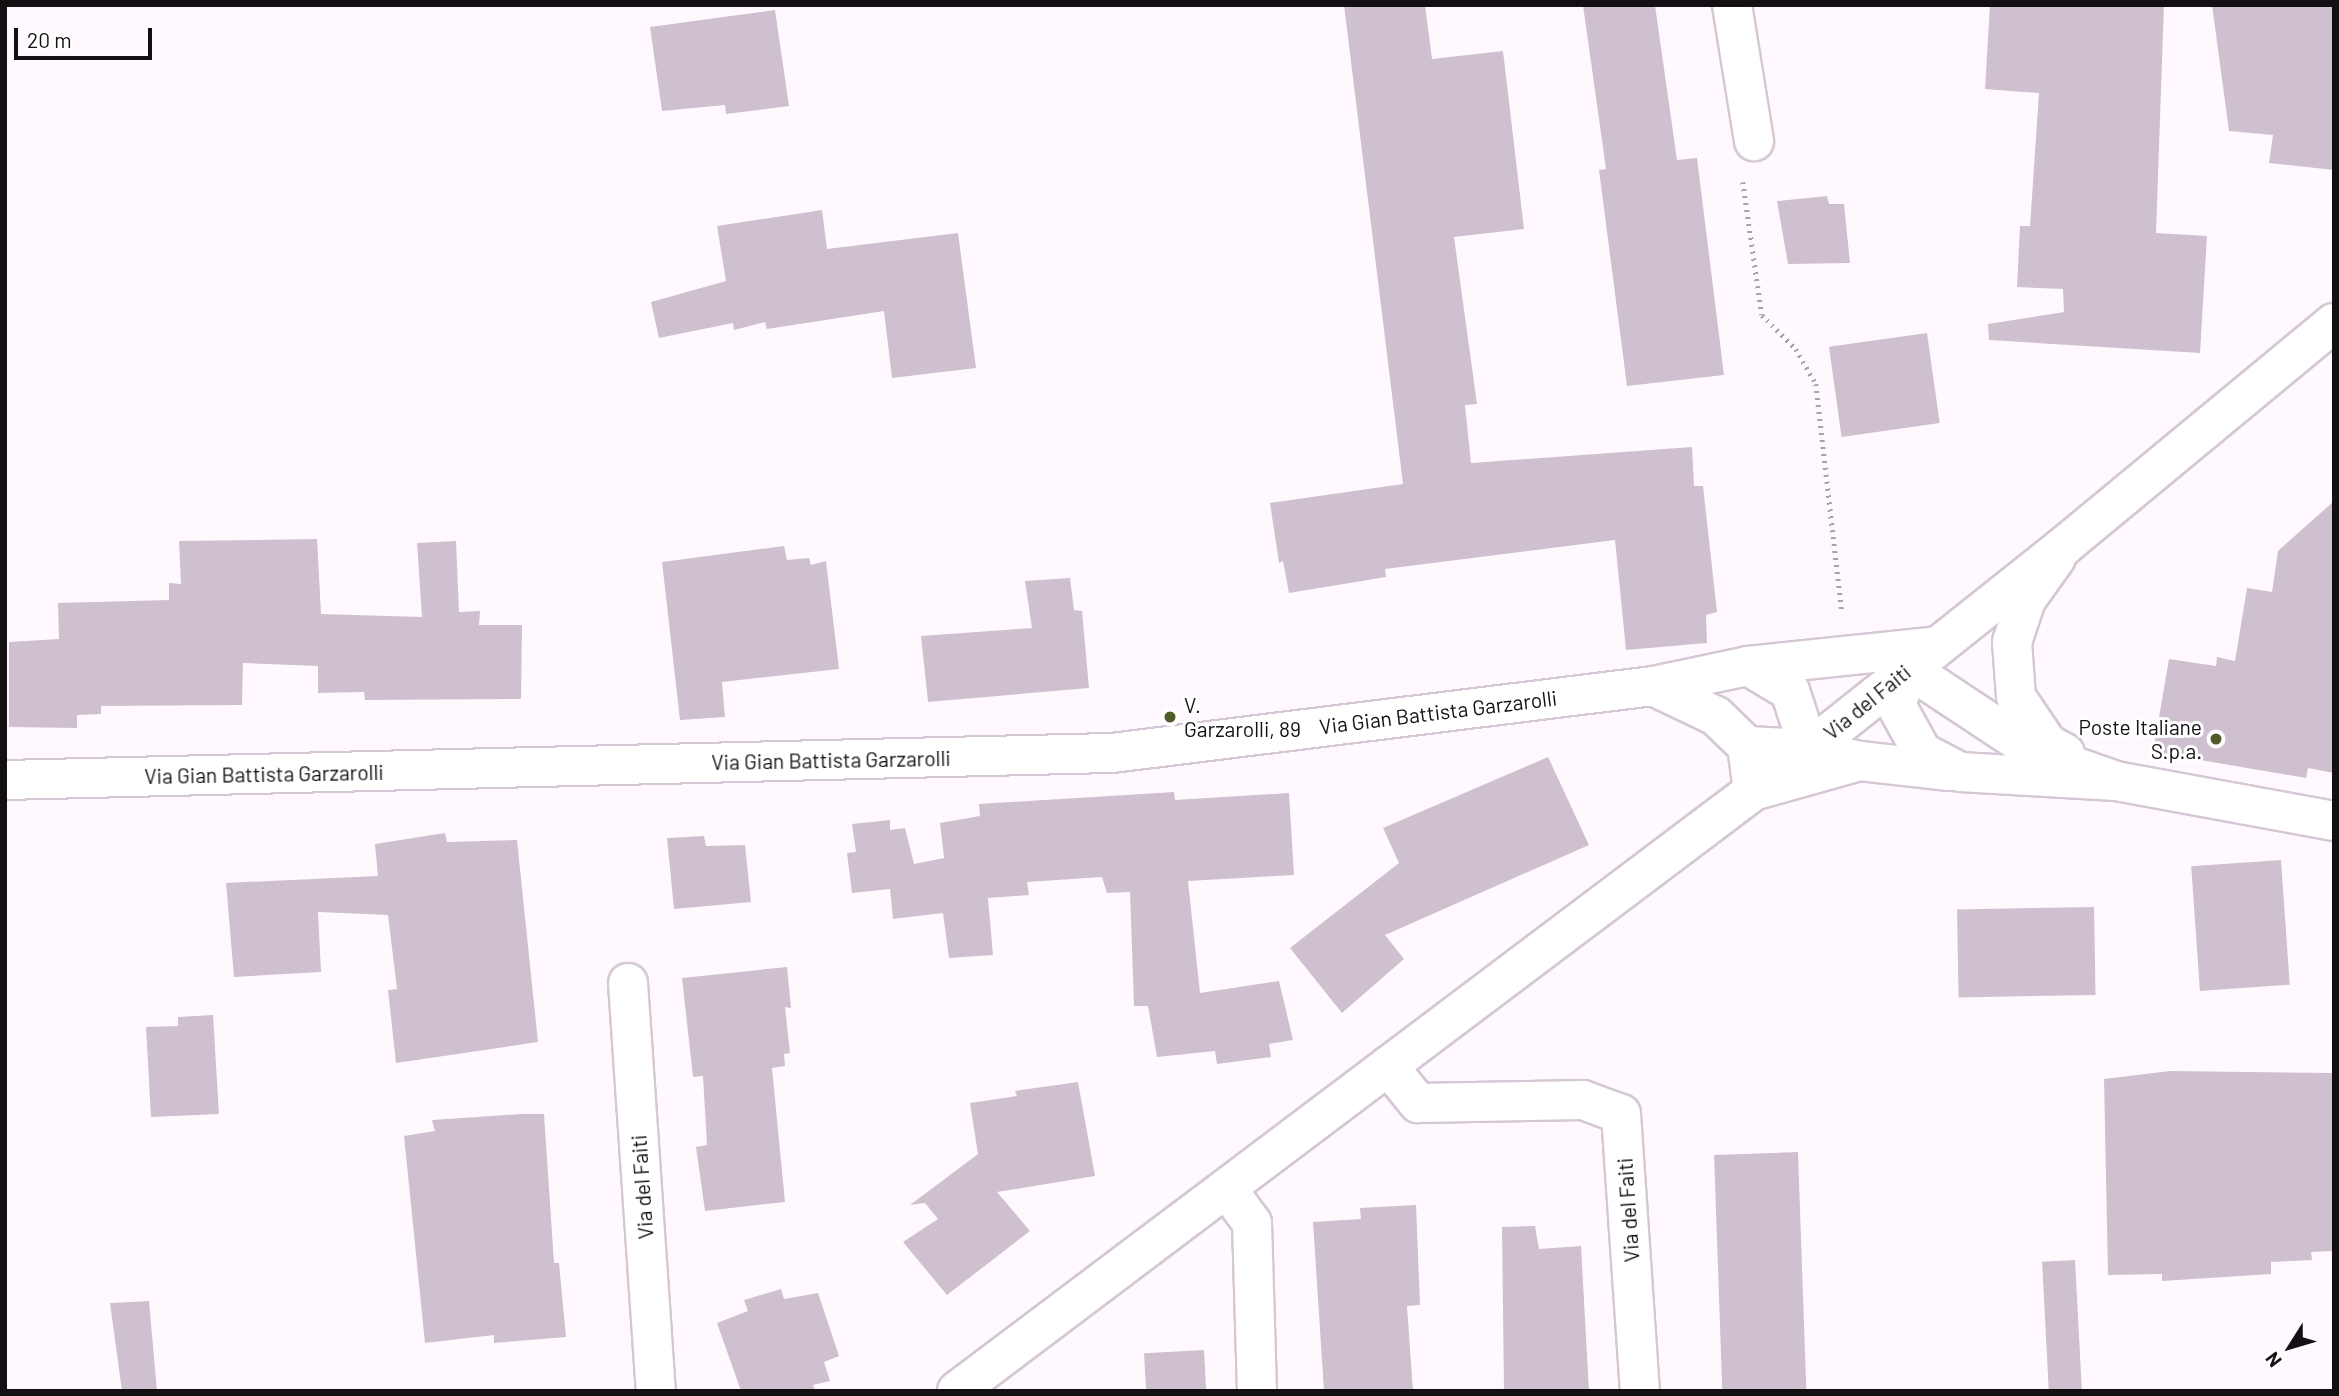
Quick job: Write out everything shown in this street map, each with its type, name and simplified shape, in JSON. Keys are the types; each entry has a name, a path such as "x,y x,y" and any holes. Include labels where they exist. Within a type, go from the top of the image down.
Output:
{"street":[{"path":"1732,5 1754,141"},
{"name":"Via del Faiti","path":"957,1391 1809,749 2064,546 2334,323"},
{"path":"2064,546 2025,600 2012,642 2016,697 2048,744 2116,781"},
{"name":"Via Gian Battista Garzarolli","path":"5,780 1112,753 1653,686 1748,666 1846,655 1923,657"},
{"path":"1960,772 1922,752 1895,705 1923,657 2036,753 2116,781"},
{"path":"1748,666 1790,691 1809,749"},
{"path":"1653,686 1716,716 1747,746 1753,790 1860,761"},
{"path":"1747,746 1809,749 1860,761 1960,772 2116,781 2334,821"},
{"name":"Via del Faiti","path":"628,983 656,1391"},
{"name":"Via del Faiti","path":"1388,1066 1418,1102 1583,1100 1621,1114 1640,1391"},
{"path":"1227,1189 1252,1223 1257,1391"}],"path":[{"path":"1754,141 1741,164 1762,315 1796,348 1816,384 1846,655"}],"building":[{"path":"1344,5 1425,5 1432,59 1503,51 1524,229 1454,237 1477,404 1465,405 1471,463 1692,447 1694,486 1703,486 1717,612 1706,615 1707,643 1626,650 1615,540 1385,569 1386,577 1289,593 1283,561 1279,563 1270,503 1403,484"},
{"path":"1583,5 1655,5 1677,160 1697,158 1724,375 1627,386 1599,170 1606,169"},
{"path":"1990,5 2164,5 2156,233 2207,236 2200,353 1989,340 1988,324 2064,312 2063,289 2017,287 2020,226 2030,226 2039,93 1985,89"},
{"path":"2212,5 2334,5 2334,170 2269,163 2273,135 2229,131"},
{"path":"775,10 789,106 726,114 725,105 662,111 650,27"},
{"path":"1827,196 1829,204 1844,204 1850,263 1788,264 1777,201"},
{"path":"822,210 827,249 958,233 976,368 892,378 884,311 767,329 765,322 734,330 733,323 659,338 651,302 726,281 717,226"},
{"path":"1927,333 1940,423 1842,437 1829,347"},
{"path":"2334,501 2334,773 2308,768 2306,778 2153,752 2169,659 2216,666 2217,657 2235,661 2247,588 2272,592 2278,551"},
{"path":"317,539 321,614 422,617 417,543 456,541 459,612 480,611 479,625 522,625 521,699 365,700 364,692 318,693 318,666 243,663 242,705 101,706 101,714 77,715 77,728 9,727 9,642 59,639 58,603 169,600 169,583 181,584 179,541"},
{"path":"784,546 787,560 809,558 811,565 826,561 839,669 722,682 725,717 680,720 662,562"},
{"path":"1070,578 1074,610 1082,611 1089,688 928,702 921,636 1032,628 1025,581"},
{"path":"1548,757 1589,845 1385,935 1404,959 1342,1013 1290,948 1399,863 1383,828"},
{"path":"1174,792 1175,800 1289,793 1294,875 1188,881 1200,993 1279,981 1293,1040 1269,1044 1271,1057 1217,1064 1215,1051 1157,1057 1148,1006 1134,1006 1130,892 1107,893 1102,877 1027,882 1029,895 988,898 993,955 949,958 943,913 893,919 890,889 852,893 847,853 856,852 852,824 890,820 890,830 905,828 914,864 944,858 940,823 980,816 979,804"},
{"path":"445,833 447,842 517,840 538,1042 396,1063 388,990 397,989 388,915 318,912 321,972 234,977 226,883 378,876 375,844"},
{"path":"704,836 706,846 745,845 751,902 674,909 667,838"},
{"path":"2281,860 2290,985 2200,991 2191,866"},
{"path":"2094,907 2096,995 1959,997 1957,909"},
{"path":"787,967 791,1008 785,1007 790,1053 784,1054 785,1066 772,1068 785,1202 705,1211 696,1147 707,1145 703,1076 693,1077 682,978"},
{"path":"213,1015 219,1114 151,1117 146,1027 178,1026 178,1017"},
{"path":"2170,1071 2332,1073 2334,1251 2311,1252 2312,1260 2271,1262 2271,1274 2162,1281 2162,1274 2108,1275 2104,1079"},
{"path":"1078,1082 1095,1176 997,1192 1030,1231 947,1295 903,1242 938,1219 925,1203 910,1205 978,1154 970,1103 1017,1096 1015,1091"},
{"path":"544,1114 554,1263 559,1263 566,1337 494,1343 494,1335 425,1343 404,1136 435,1131 432,1120"},
{"path":"1798,1152 1806,1391 1722,1391 1714,1155"},
{"path":"1416,1205 1420,1305 1407,1306 1413,1391 1324,1391 1313,1222 1361,1219 1360,1208"},
{"path":"1535,1226 1539,1249 1581,1246 1589,1391 1504,1391 1502,1227"},
{"path":"2075,1260 2082,1391 2049,1391 2042,1262"},
{"path":"781,1289 784,1299 818,1293 839,1356 824,1362 830,1381 813,1385 815,1391 741,1391 717,1323 748,1311 744,1300"},
{"path":"149,1301 157,1391 122,1391 110,1303"},
{"path":"1204,1350 1206,1391 1146,1391 1144,1353"}],"place":[{"name":"V. Garzarolli, 89","path":"1170,717"},
{"name":"Poste Italiane S.p.a.","path":"2216,739"}]}
